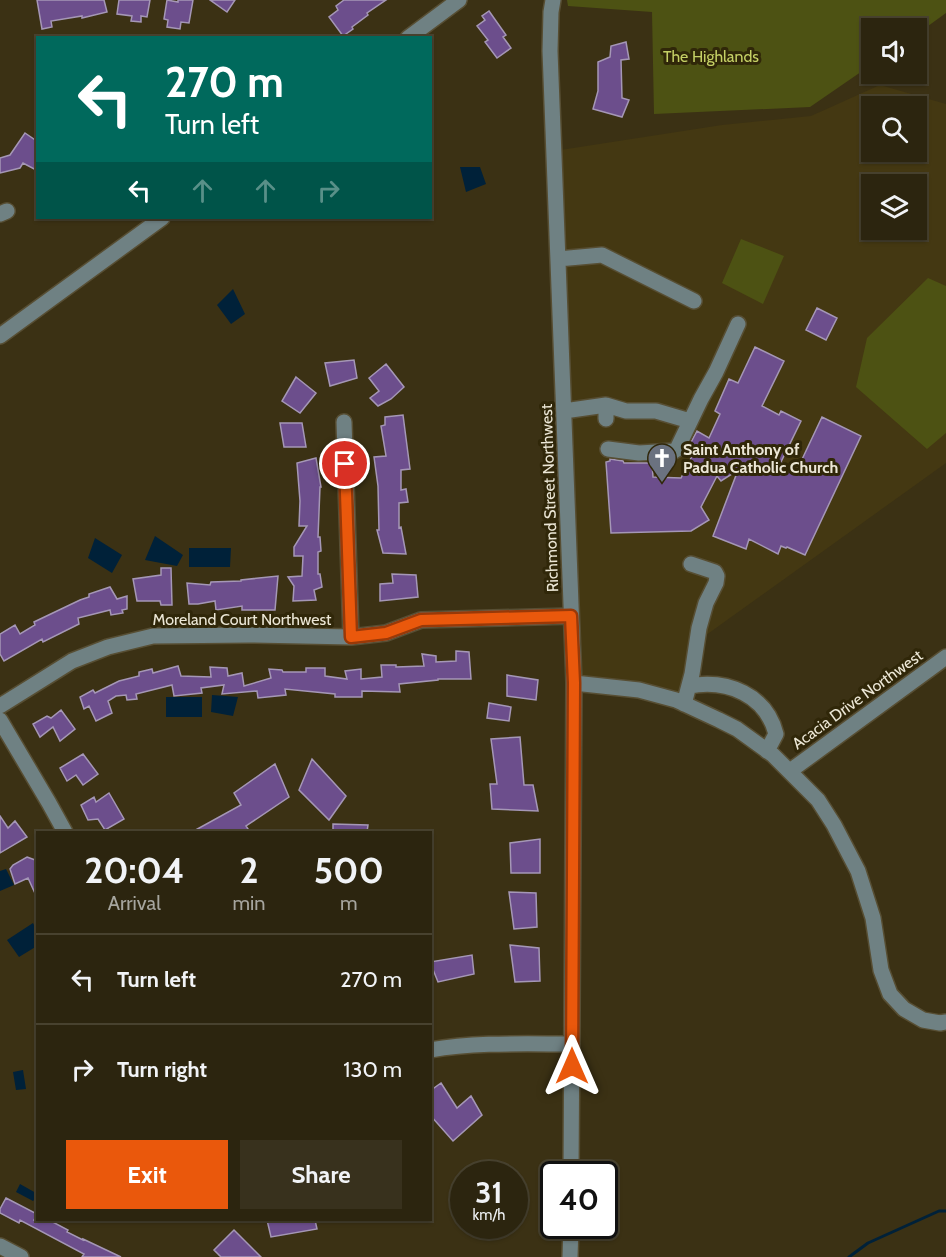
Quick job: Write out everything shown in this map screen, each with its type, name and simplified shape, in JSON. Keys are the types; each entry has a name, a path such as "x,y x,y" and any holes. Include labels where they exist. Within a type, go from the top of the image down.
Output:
{"street":[{"path":"411,36 459,0"},
{"name":"Richmond Street Northwest","path":"553,0 550,51 574,683 571,1161"},
{"path":"0,336 161,219"},
{"path":"558,260 602,255 694,301"},
{"path":"608,449 639,453 674,451 679,447 738,324"},
{"path":"564,411 656,411 690,421"},
{"path":"344,422 351,637"},
{"path":"684,704 699,628 717,576 715,572 691,564"},
{"name":"Moreland Court Northwest","path":"0,706 72,662 108,646 153,636 250,634 351,637 386,633 421,620 571,616"},
{"name":"Acacia Drive Northwest","path":"789,771 946,657"},
{"name":"Acacia Drive Northwest","path":"574,683 639,690 684,704 737,729 789,771 818,800 858,871 873,918 881,970 890,994 904,1009 923,1020 946,1022"},
{"path":"689,686 714,685 753,697 761,704 776,734 767,751"},
{"path":"0,720 64,831"},
{"path":"432,1050 486,1044 572,1044"},
{"path":"570,1257 571,1239"},
{"path":"0,1246 21,1257"}],"shaded area":[{"path":"880,85 918,96 861,96 861,162 927,162 927,99 946,104 946,463 695,643 676,700 574,683 554,151 722,125 811,116"}],"green space":[{"name":"The Highlands","path":"567,0 946,0 946,13 927,27 927,18 861,18 861,72 810,107 654,114 652,12 568,6"},
{"path":"741,239 784,256 763,304 722,283"},
{"path":"928,278 946,286 946,433 927,449 856,387 867,338"}],"water":[{"path":"460,167 480,167 486,184 466,192"},
{"path":"233,289 245,314 231,324 217,305"},
{"path":"155,536 183,555 177,566 145,560"},
{"path":"95,538 122,555 112,573 88,558"},
{"path":"189,548 231,548 230,567 189,567"},
{"path":"212,695 238,697 233,716 211,712"},
{"path":"166,697 202,697 202,717 166,717"},
{"path":"6,869 14,885 0,891 0,871"},
{"path":"33,923 36,929 36,947 19,957 7,940"},
{"path":"23,1070 26,1089 16,1090 13,1072"},
{"path":"20,1184 36,1193 36,1201 33,1201 16,1192"}],"building":[{"path":"37,0 104,0 107,12 82,18 82,16 51,21 52,27 42,29"},
{"path":"119,0 150,0 147,17 141,16 141,22 131,21 132,16 117,14"},
{"path":"167,0 178,2 178,0 193,0 189,23 181,22 180,29 167,27 168,20 164,19"},
{"path":"210,0 235,0 227,12"},
{"path":"344,0 386,0 367,13 368,15 343,36 329,17 338,10 336,6"},
{"path":"489,11 506,35 503,37 511,48 497,58 485,42 488,40 477,26 485,20 482,16"},
{"path":"626,42 629,59 621,60 622,98 629,100 622,117 593,109 598,91 598,62 610,57 611,46"},
{"path":"25,133 36,141 36,170 23,163 20,168 0,173 0,158 10,155"},
{"path":"817,308 837,318 826,340 806,330"},
{"path":"755,347 784,361 762,406 779,415 781,411 801,421 781,462 797,470 822,417 861,436 805,555 781,546 778,554 749,539 746,549 713,536 738,470 721,481 717,476 701,507 709,520 691,531 611,533 606,462 610,459 624,463 652,463 653,477 681,478 694,452 688,448 697,431 709,438 720,414 715,411 729,379 738,383"},
{"path":"354,360 357,378 330,386 325,363"},
{"path":"386,364 404,387 391,399 378,406 370,398 379,391 369,378"},
{"path":"296,377 316,393 300,413 282,401"},
{"path":"403,415 410,469 401,470 401,490 406,489 408,502 399,503 399,528 401,527 406,554 383,553 377,530 379,530 378,486 374,457 386,456 381,426 385,425 385,417"},
{"path":"280,423 302,423 306,447 284,447"},
{"path":"316,458 321,487 318,537 320,537 321,551 318,552 318,574 320,574 322,587 314,590 316,600 293,601 294,586 288,577 302,576 303,556 294,556 294,547 307,526 299,526 297,463"},
{"path":"161,568 171,568 172,605 161,605 160,601 137,601 133,579 161,575"},
{"path":"392,574 416,575 418,597 380,601 380,584 393,583"},
{"path":"278,576 275,610 242,610 242,606 216,610 215,601 189,604 187,583 210,585 211,582"},
{"path":"110,587 117,599 127,596 127,609 122,610 123,613 111,615 110,610 78,618 79,624 43,642 42,639 4,661 0,654 0,634 15,625 20,634 35,625 34,622 89,597 89,594"},
{"path":"456,651 469,652 471,679 438,679 399,684 400,692 362,691 362,697 335,697 335,694 285,689 286,695 258,698 257,691 222,694 224,685 201,688 202,693 174,696 172,685 136,694 137,699 127,700 126,695 116,696 108,701 112,713 96,721 89,706 84,709 80,697 93,690 95,693 119,681 139,676 139,672 152,669 153,673 178,666 181,676 211,677 210,667 227,668 228,676 242,673 244,686 271,678 269,669 283,672 306,672 306,668 325,668 325,676 347,679 345,671 361,669 361,679 382,677 381,665 424,666 422,654 436,656 436,662 456,661"},
{"path":"507,675 538,680 536,700 507,696"},
{"path":"489,703 511,707 509,721 487,718"},
{"path":"61,710 75,729 60,741 53,727 40,737 33,724 47,716 51,718"},
{"path":"520,737 524,785 533,785 538,811 492,809 490,784 497,784 491,739"},
{"path":"83,754 98,774 83,785 76,775 67,781 60,768"},
{"path":"312,759 346,796 329,820 299,790"},
{"path":"275,764 289,797 246,826 249,831 194,831 241,805 234,793"},
{"path":"109,793 124,819 105,830 98,819 88,820 81,805 94,797 96,802"},
{"path":"0,816 8,828 15,821 27,837 0,853"},
{"path":"333,824 368,825 367,831 333,831"},
{"path":"540,839 540,873 511,873 510,843"},
{"path":"27,857 36,860 36,896 28,878 15,884 10,869"},
{"path":"509,892 536,893 537,927 514,929"},
{"path":"510,945 539,948 540,981 515,982"},
{"path":"472,955 474,974 438,982 432,962"},
{"path":"441,1083 457,1108 471,1096 482,1115 453,1141 432,1117 432,1090"},
{"path":"6,1198 36,1213 34,1220 51,1221 68,1230 67,1232 121,1257 82,1257 84,1254 20,1220 19,1223 0,1213"},
{"path":"267,1221 315,1221 317,1229 271,1237"},
{"path":"234,1230 261,1257 221,1257 214,1250"}],"waterway":[{"path":"849,1257 868,1243 939,1211 946,1211"}],"place":[{"name":"Saint Anthony of Padua Catholic Church","path":"662,484"}],"route":[{"path":"345,464 351,637 386,633 421,620 571,616 574,683 572,1066"}]}
